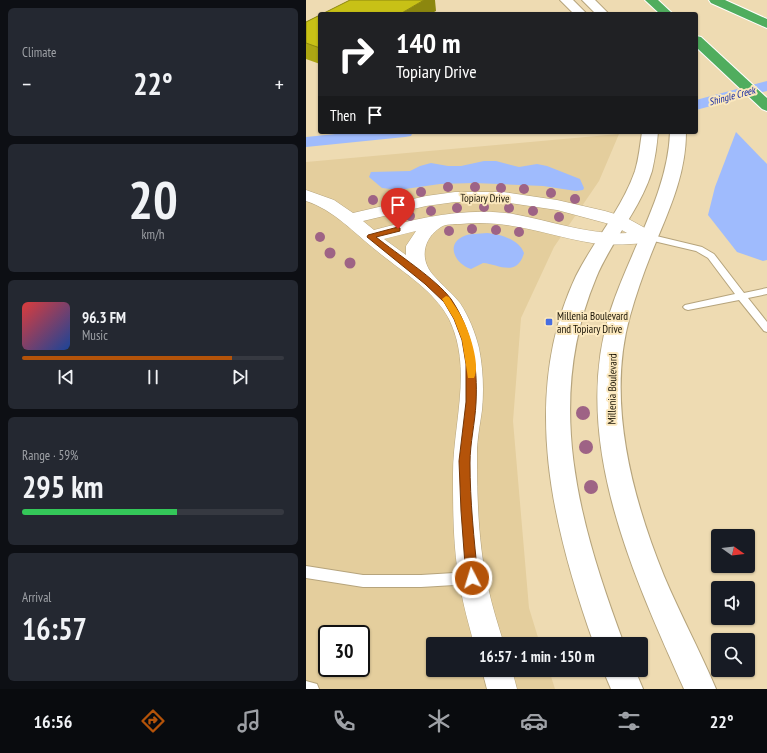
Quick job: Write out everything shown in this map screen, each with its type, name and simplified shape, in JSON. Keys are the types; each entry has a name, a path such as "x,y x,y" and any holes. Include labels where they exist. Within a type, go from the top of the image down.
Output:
{"highway":[{"path":"651,0 666,12"},
{"path":"714,0 767,24"},
{"path":"698,42 767,106"}],"street":[{"path":"566,0 578,12"},
{"path":"588,0 601,12"},
{"path":"606,637 587,584 569,516 560,457 557,404 562,356 571,315 585,278 598,252 614,230 642,179 648,157 650,134"},
{"name":"Millenia Boulevard","path":"678,134 678,146 674,173 625,296 615,331 610,386 611,428 620,484 639,548 657,594 700,689"},
{"path":"306,195 333,207 350,219 370,237 428,282 447,300 458,319 467,340 471,364 471,402 465,461 466,511 472,578 487,637"},
{"name":"Topiary Drive","path":"350,219 426,201 455,197 482,196 530,200 592,213 614,230"},
{"name":"Topiary Drive","path":"370,237 411,225 475,217 523,221 586,235 614,230"},
{"path":"428,282 418,267 414,254 416,242 423,231 437,221"},
{"path":"614,230 648,238"},
{"path":"499,677 502,689"},
{"path":"622,677 627,689"}],"lane":[{"path":"648,238 705,252 714,260 767,329"},
{"path":"688,307 767,291"},
{"path":"306,572 363,581 421,581 472,578"},
{"path":"306,688 312,689"}],"shaded area":[{"path":"619,134 599,181 554,247 521,318 513,421 529,608 538,637 426,637 426,677 551,677 555,689 306,689 306,162"}],"water":[{"path":"736,132 767,164 767,260 763,261 737,252 708,215 715,187"},
{"path":"484,161 496,161 519,167 537,164 547,166 580,179 584,188 583,190 576,191 543,186 474,183 440,184 398,190 382,188 369,177 371,172 410,171 431,163 448,166 461,166"},
{"path":"487,233 503,236 518,244 524,253 521,261 517,265 506,268 483,263 471,269 461,264 455,255 454,250 454,245 457,241 468,235"}],"building":[{"path":"350,0 424,0 403,12 326,12"},
{"path":"318,16 318,47 306,43 306,22"}],"waterway":[{"name":"Shingle Creek","path":"698,104 767,86"},
{"name":"Shingle Creek","path":"306,142 385,134"}],"slow traffic":[{"path":"446,299 458,319 467,340 471,364 471,376"}],"place":[{"name":"Millenia Boulevard and Topiary Drive","path":"549,322"}],"route":[{"path":"398,229 370,237 428,282 447,300 458,319 467,340 471,364 471,402 465,454 466,511 472,578"}]}
